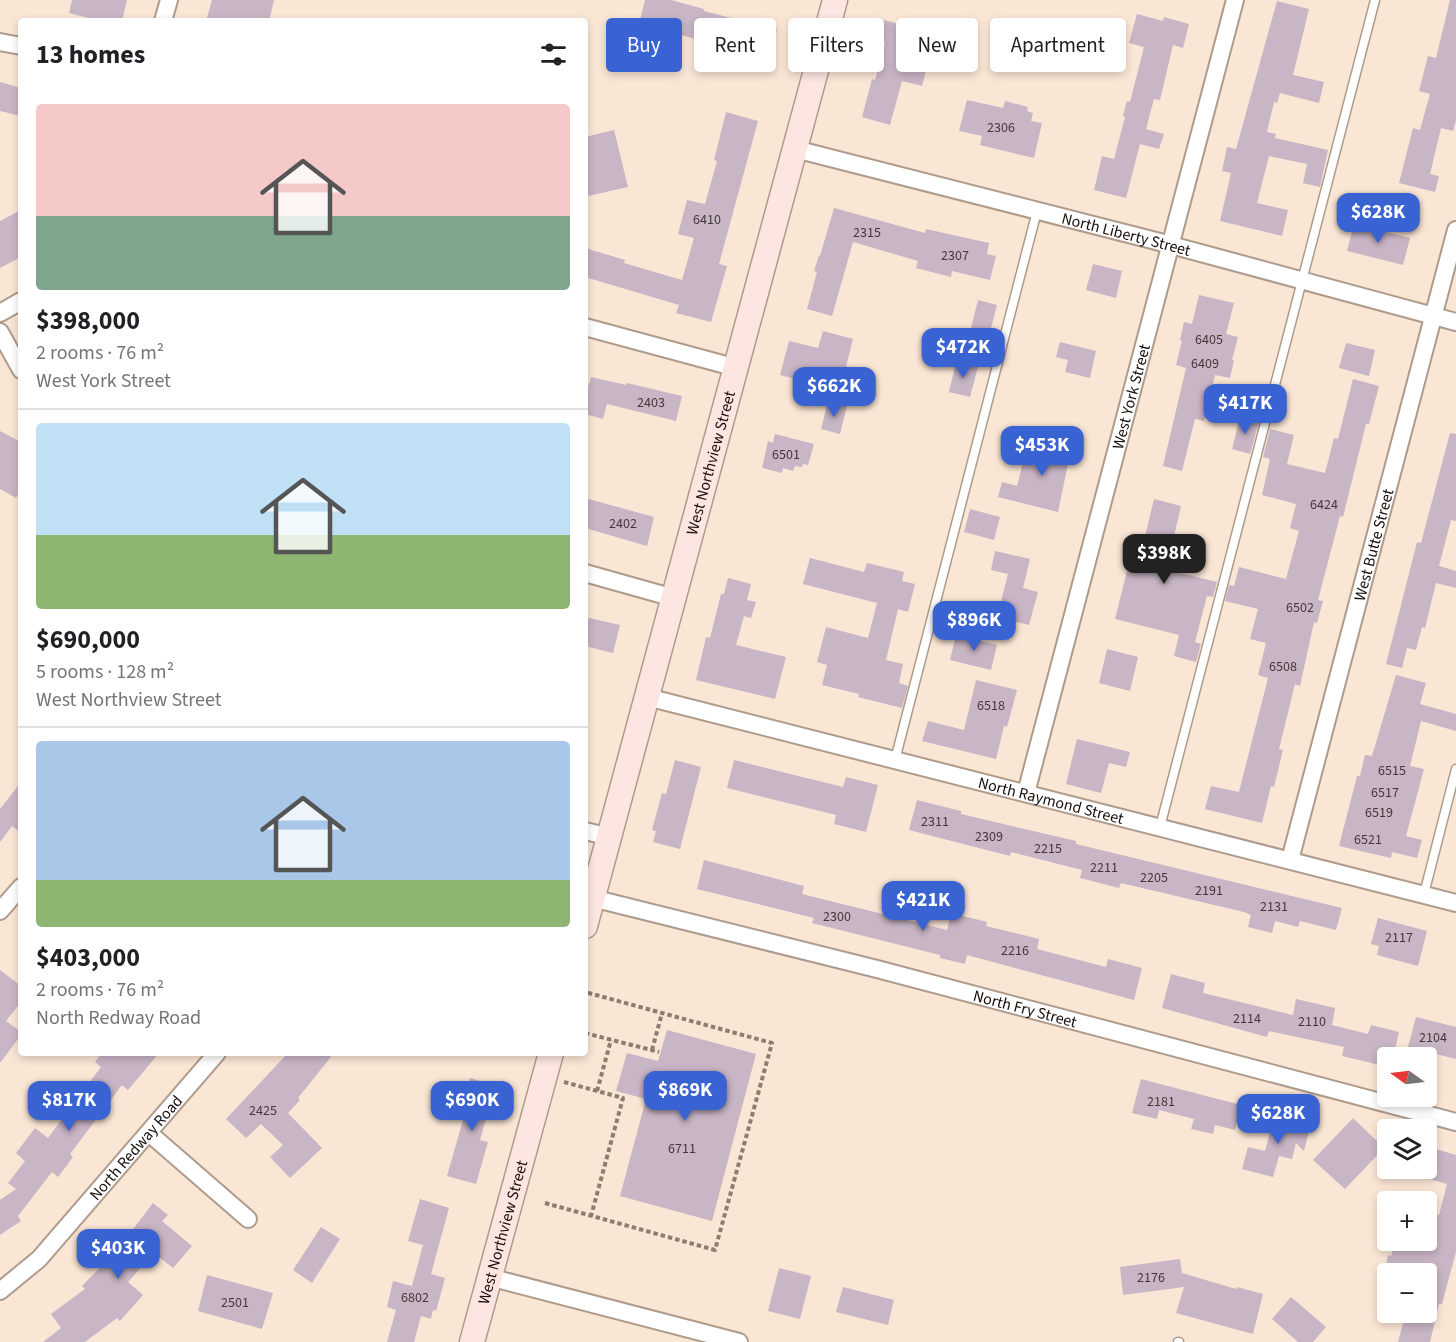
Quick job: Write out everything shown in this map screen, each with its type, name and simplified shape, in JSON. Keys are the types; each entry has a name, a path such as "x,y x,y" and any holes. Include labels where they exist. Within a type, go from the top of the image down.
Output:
{"street":[{"path":"165,18 169,0"},
{"name":"West Northview Street","path":"588,914 835,0"},
{"name":"West York Street","path":"1026,793 1235,0"},
{"path":"0,42 18,45"},
{"name":"North Liberty Street","path":"795,149 1170,245 1456,322"},
{"name":"West Butte Street","path":"1290,861 1456,230"},
{"path":"0,313 18,303"},
{"path":"588,328 737,368"},
{"path":"0,332 18,365"},
{"path":"588,574 674,598"},
{"name":"North Raymond Street","path":"646,697 1456,903"},
{"path":"588,832 610,837"},
{"path":"0,911 18,890"},
{"name":"North Fry Street","path":"592,898 877,969 1456,1122"},
{"name":"North Redway Road","path":"0,1291 39,1259 215,1056"},
{"name":"West Northview Street","path":"472,1342 550,1056"},
{"path":"149,1132 248,1219"},
{"path":"489,1278 728,1341"}],"lane":[{"path":"1160,827 1375,0"},
{"path":"895,760 1037,211"},
{"path":"1424,894 1456,769"}],"path":[{"path":"545,1203 715,1250 772,1043 588,993"},
{"path":"652,1050 662,1013"},
{"path":"588,1034 658,1052"},
{"path":"597,1091 611,1040"},
{"path":"561,1081 622,1098 591,1216"}],"building":[{"path":"72,0 127,0 123,18 89,18 69,13"},
{"path":"212,0 274,0 270,18 207,18"},
{"path":"645,0 671,0 731,18 694,18 694,38 682,35 682,18 640,18"},
{"path":"1450,0 1456,0 1456,120 1453,131 1441,128 1430,174 1439,176 1435,192 1399,183 1413,128 1420,130 1430,94 1419,91 1428,56 1436,58"},
{"path":"1277,1 1309,9 1293,75 1324,82 1319,103 1280,93 1277,103 1274,102 1267,132 1276,134 1275,138 1328,150 1320,187 1303,183 1307,164 1269,156 1257,203 1288,210 1282,236 1220,221 1231,173 1222,171 1227,147 1236,149"},
{"path":"1137,14 1163,21 1164,17 1189,24 1183,48 1173,45 1160,100 1154,99 1146,129 1164,134 1159,149 1140,144 1126,198 1094,190 1102,156 1114,159 1127,101 1130,102 1144,47 1129,43"},
{"path":"884,20 896,23 896,72 926,72 922,86 902,81 890,125 862,117 872,79 875,80 877,72 884,72"},
{"path":"0,82 18,87 18,115 0,111"},
{"path":"967,100 1003,108 1005,101 1028,107 1027,111 1033,113 1031,121 1042,123 1034,158 980,145 982,136 959,131"},
{"path":"726,112 758,121 719,264 727,266 711,322 676,313 679,305 588,278 588,249 625,260 624,263 682,280 694,238 678,234 687,200 705,204 717,161 714,160"},
{"path":"614,130 628,187 588,196 588,136"},
{"path":"834,208 925,233 926,229 989,243 987,254 996,256 990,280 952,271 951,277 916,268 918,261 853,242 832,316 807,309 817,272 814,271"},
{"path":"18,212 18,259 0,268 0,221"},
{"path":"1354,224 1410,238 1403,265 1347,251"},
{"path":"1093,264 1122,271 1116,298 1086,290"},
{"path":"1199,295 1234,303 1226,334 1238,337 1230,378 1215,375 1204,421 1195,419 1182,471 1163,466 1186,368 1176,365 1182,341 1180,340 1184,322 1192,324"},
{"path":"978,300 997,305 990,332 971,328"},
{"path":"823,331 853,339 840,390 780,375 789,341 818,348"},
{"path":"1060,342 1096,351 1090,378 1065,372 1068,360 1056,357"},
{"path":"1346,343 1375,350 1369,376 1339,368"},
{"path":"956,362 978,367 970,397 949,392"},
{"path":"591,377 682,396 676,421 607,404 603,419 588,415"},
{"path":"1353,379 1379,386 1369,424 1366,424 1343,517 1340,516 1318,600 1323,601 1317,623 1314,622 1300,686 1295,684 1279,749 1283,750 1262,823 1205,809 1211,786 1239,792 1268,678 1258,675 1266,643 1250,639 1258,609 1225,601 1229,585 1234,586 1239,567 1286,579 1299,531 1290,528 1296,504 1262,495 1270,459 1263,457 1270,429 1294,435 1287,464 1325,473 1334,438 1338,439"},
{"path":"828,401 847,406 840,434 821,429"},
{"path":"1240,417 1259,422 1250,454 1232,449"},
{"path":"0,431 18,440 18,494 16,498 0,489"},
{"path":"1450,433 1456,434 1456,521 1451,520 1439,566 1456,571 1456,588 1436,583 1425,628 1422,627 1416,650 1407,648 1402,668 1386,664 1417,542 1421,543"},
{"path":"775,434 814,444 808,465 795,466 793,471 783,468 782,473 762,468 768,441 773,443"},
{"path":"1048,434 1073,440 1058,512 998,497 1002,482 1017,486 1023,463 1040,467"},
{"path":"588,499 654,517 647,546 588,529"},
{"path":"1154,499 1181,506 1171,549 1186,553 1180,573 1217,582 1213,597 1207,596 1195,642 1201,644 1196,662 1174,656 1179,635 1115,619 1135,539 1144,541"},
{"path":"970,509 1000,517 994,540 964,532"},
{"path":"995,551 1030,559 1023,588 1038,592 1029,625 997,617 1008,574 991,570"},
{"path":"810,558 864,572 867,563 904,572 902,581 915,584 908,612 898,609 886,660 903,664 899,683 908,686 902,708 822,685 827,665 817,662 826,627 868,638 877,603 803,584"},
{"path":"728,578 751,584 747,600 756,602 751,618 744,616 736,645 786,657 775,699 696,680 706,637 710,638 721,594 724,594"},
{"path":"588,618 620,625 613,653 588,647"},
{"path":"956,635 997,645 991,670 950,660"},
{"path":"1107,649 1138,657 1130,691 1099,683"},
{"path":"1396,675 1426,683 1420,704 1456,714 1456,731 1421,721 1410,766 1424,769 1406,836 1422,840 1417,858 1392,852 1391,858 1339,846 1357,776 1360,776 1365,755 1372,756"},
{"path":"976,680 1017,690 1007,727 1004,726 996,759 922,741 928,721 964,730"},
{"path":"1077,739 1130,752 1126,767 1109,763 1101,793 1066,784"},
{"path":"675,760 701,767 680,849 653,842 656,831 652,830 662,793 666,794"},
{"path":"734,760 843,787 846,777 878,785 866,832 834,824 836,815 727,788"},
{"path":"18,786 18,831 12,826 0,842 0,809"},
{"path":"917,800 961,811 961,814 1076,841 1076,844 1342,908 1336,930 1300,921 1298,927 1275,921 1272,933 1248,927 1251,915 1244,912 1121,883 1119,888 1080,878 1082,870 1011,852 1010,856 909,830"},
{"path":"704,860 804,886 802,894 947,930 951,913 987,922 986,926 1039,939 1037,949 1106,967 1108,959 1142,968 1134,1000 967,955 965,964 940,958 940,955 812,923 814,918 697,889"},
{"path":"1378,918 1427,931 1418,966 1377,955 1379,946 1371,944"},
{"path":"0,970 18,984 18,1006 6,1021 18,1030 18,1039 0,1063"},
{"path":"1171,974 1205,983 1203,993 1293,1015 1296,999 1335,1008 1332,1025 1368,1034 1371,1025 1399,1032 1396,1047 1377,1047 1377,1064 1342,1056 1344,1047 1269,1031 1267,1037 1162,1008"},
{"path":"1416,1017 1456,1027 1456,1059 1437,1054 1437,1047 1408,1047"},
{"path":"667,1030 756,1054 712,1221 620,1196 646,1099 616,1091 627,1053 658,1061"},
{"path":"100,1056 156,1056 128,1090 122,1085 70,1154 73,1157 58,1177 52,1172 18,1216 21,1221 0,1235 0,1200 16,1189 8,1183 25,1161 16,1153 35,1128 48,1138 101,1067 95,1062"},
{"path":"285,1056 332,1056 288,1113 322,1148 290,1178 270,1157 283,1145 261,1124 246,1138 226,1119"},
{"path":"470,1078 494,1085 492,1091 497,1092 492,1109 489,1108 480,1140 488,1142 476,1184 447,1176 465,1113 461,1112"},
{"path":"1141,1079 1241,1105 1235,1130 1215,1125 1213,1134 1191,1129 1194,1119 1159,1110 1157,1119 1132,1113"},
{"path":"1275,1113 1311,1123 1304,1151 1296,1143 1292,1159 1279,1156 1273,1177 1242,1169 1248,1147 1265,1151"},
{"path":"1353,1118 1377,1141 1377,1155 1345,1189 1313,1160"},
{"path":"1437,1149 1456,1155 1456,1252 1442,1304 1439,1304 1437,1312 1437,1263 1386,1263 1388,1255 1391,1256 1392,1251 1437,1251 1437,1215 1439,1215 1447,1184 1430,1179 1437,1179"},
{"path":"420,1199 449,1208 431,1274 445,1278 436,1311 433,1310 431,1319 421,1316 414,1342 387,1342 396,1310 387,1307 393,1281 412,1286 423,1245 408,1241"},
{"path":"153,1203 168,1215 162,1221 192,1246 173,1268 154,1253 128,1282 143,1295 120,1321 117,1318 85,1342 43,1342 61,1328 51,1314 85,1289 82,1286 117,1250"},
{"path":"321,1227 340,1239 312,1283 293,1270"},
{"path":"1180,1259 1182,1273 1236,1289 1237,1287 1263,1294 1253,1334 1176,1313 1184,1287 1123,1295 1120,1267"},
{"path":"779,1268 811,1276 800,1319 768,1311"},
{"path":"207,1275 273,1293 262,1329 198,1311"},
{"path":"843,1287 894,1300 888,1325 836,1312"},
{"path":"1291,1297 1326,1327 1313,1342 1298,1342 1272,1319"},
{"path":"1403,1323 1434,1323 1430,1342 1398,1342"}]}
